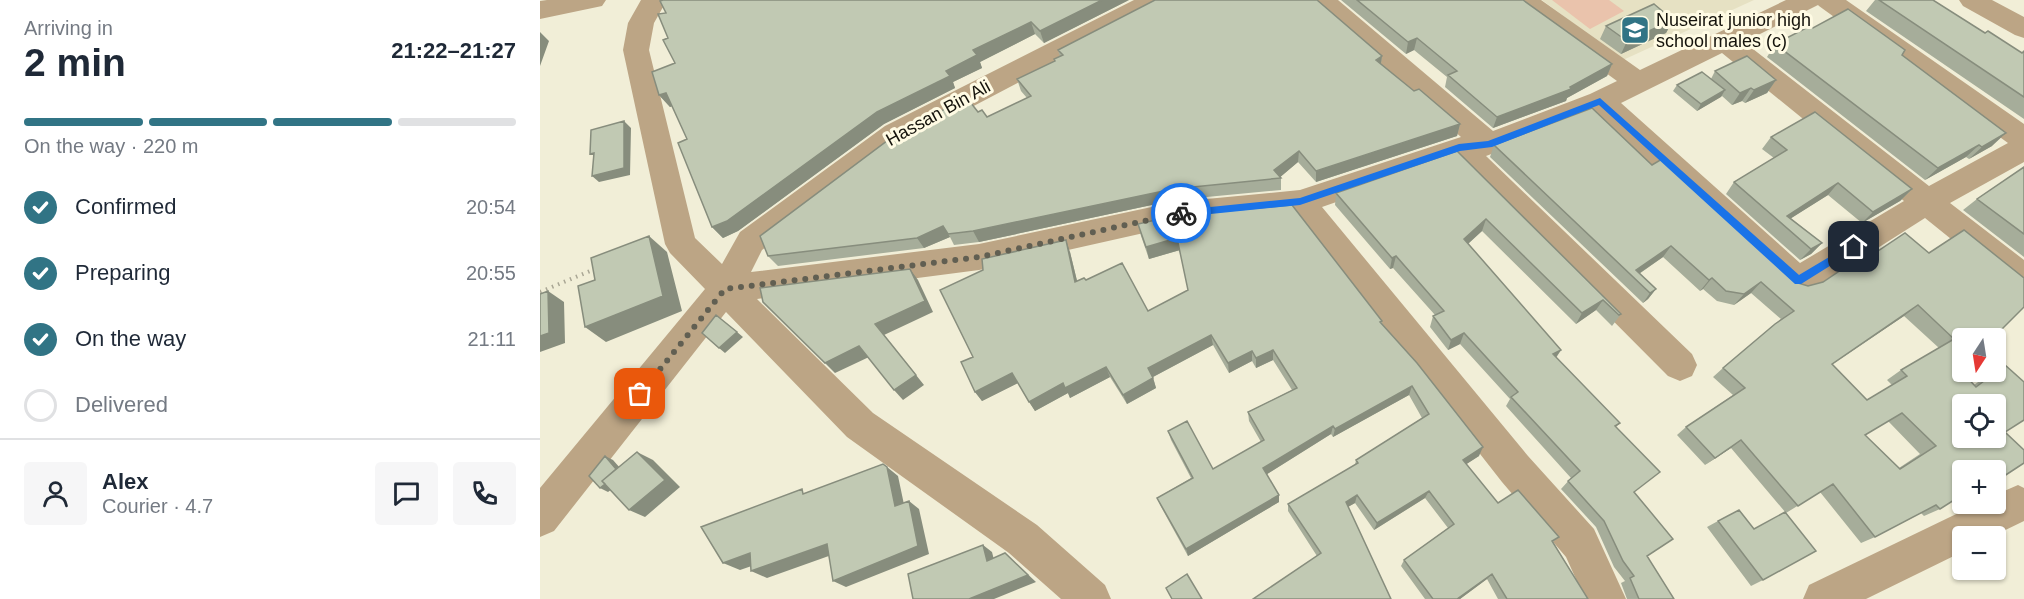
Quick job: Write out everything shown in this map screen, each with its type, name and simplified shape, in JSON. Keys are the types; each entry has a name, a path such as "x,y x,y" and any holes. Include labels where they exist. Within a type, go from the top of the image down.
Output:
{"street":[{"path":"540,10 593,0"},
{"path":"654,0 641,22 636,50 653,132 681,244 860,425 1023,539 1091,599"},
{"name":"Hassan Bin Ali","path":"540,518 725,289 751,241 895,134 1155,0"},
{"path":"1322,0 1474,146 1680,365"},
{"path":"1523,0 1639,82"},
{"path":"725,289 979,257 1174,214 1300,202 1474,146 1600,101 1808,0"},
{"path":"1828,0 2024,140"},
{"path":"1972,0 2024,29"},
{"path":"1724,41 2024,279"},
{"path":"1600,101 1798,281 1928,201 2024,148"},
{"path":"1300,202 1515,469 1580,543 1605,599"},
{"path":"1823,599 2018,504"}],"path":[{"path":"540,292 600,267"}],"shaded area":[{"name":"Nuseirat junior high school males (c)","path":"1542,0 1754,0 1623,60"},
{"path":"1552,0 1609,0 1624,11 1590,29"}],"building":[{"path":"1102,0 1040,31 1031,22 973,50 977,55 946,71 950,76 877,112 727,221 712,227 678,143 687,139 666,93 659,95 652,72 675,63 663,40 668,38 658,14 666,13 660,1"},
{"path":"1155,0 1317,0 1382,56 1376,60 1414,91 1419,89 1460,124 1316,171 1299,151 1274,170 1281,178 1173,189 973,231 948,234 943,226 917,238 768,256 760,236 899,132 967,98 978,112 982,110 987,117 1031,96 1017,79 1055,61 1054,59 1063,55 1058,50"},
{"path":"1357,0 1523,0 1612,64 1570,87 1571,89 1497,117 1448,75 1457,71 1417,38 1408,42"},
{"path":"1879,0 1933,0 1985,33 1988,31 2022,53 2024,51 2024,97"},
{"path":"1654,4 1673,20 1627,41 1606,26"},
{"path":"1848,9 1905,50 1902,55 2006,133 1938,168 1775,44 1810,26 1813,28"},
{"path":"1747,56 1776,80 1754,90 1751,88 1740,93 1715,71"},
{"path":"1702,72 1725,90 1701,104 1677,85"},
{"path":"1592,108 1652,165 1662,159 1795,282 1808,286 1823,282 1850,264 1854,267 1905,233 1929,253 1964,230 2024,278 2024,307 2003,328 1952,328 1952,337 1918,305 1832,364 1867,400 1907,376 1901,370 1952,340 1952,382 1971,382 1976,387 1983,382 2006,382 2006,366 2024,382 2024,420 2006,431 2006,394 1952,394 1952,448 2006,448 2006,433 2024,450 2024,463 2006,475 2006,460 1952,460 1952,501 1940,509 1936,505 1875,537 1833,484 1798,506 1741,440 1715,458 1686,427 1745,388 1723,368 1794,311 1761,282 1744,294 1726,291 1712,278 1709,280 1671,246 1636,270 1656,289 1650,293 1494,145","holes":["1902,413 1936,446 1900,469 1865,435"]},
{"path":"1815,112 1912,189 1873,212 1838,183 1787,216 1822,243 1811,249 1734,182 1787,150 1771,137"},
{"path":"624,121 624,168 592,176 594,153 590,154 591,130"},
{"path":"1457,151 1621,314 1619,315 1603,300 1582,313 1486,219 1464,239 1561,350 1553,354 1620,423 1615,426 1660,472 1634,492 1673,539 1647,556 1674,599 1639,599 1630,578 1634,576 1623,561 1604,521 1568,481 1580,471 1511,397 1518,392 1464,333 1451,340 1433,316 1444,311 1396,256 1392,258 1336,193"},
{"path":"2024,167 2024,234 1977,199"},
{"path":"1292,205 1382,321 1380,322 1417,363 1483,447 1463,460 1498,503 1518,490 1559,537 1552,541 1588,599 1507,599 1492,574 1457,599 1433,599 1404,560 1454,524 1429,491 1377,523 1357,495 1346,502 1391,599 1253,599 1321,553 1288,504 1358,463 1356,460 1429,414 1412,386 1335,429 1333,426 1263,468 1279,495 1186,549 1157,498 1193,478 1168,431 1187,421 1213,469 1264,440 1248,412 1297,388 1273,350 1256,358 1252,351 1228,363 1211,335 1148,368 1153,378 1123,395 1106,367 1065,388 1063,383 1029,402 1012,373 975,392 961,362 973,357 940,290 983,270 982,259 1066,240 1075,282 1084,278 1086,280 1122,263 1148,311 1188,290 1177,238 1146,247 1138,224 1173,216"},
{"path":"649,236 663,296 585,327 578,286 595,280 591,258"},
{"path":"910,269 925,301 875,324 916,375 894,390 859,346 825,363 763,302 760,288"},
{"path":"548,291 549,333 540,336 540,294"},
{"path":"716,315 737,332 719,348 702,333"},
{"path":"637,452 665,480 629,510 602,481"},
{"path":"605,456 616,469 602,481 605,484 600,488 589,476"},
{"path":"883,464 887,467 895,506 909,501 918,546 833,581 827,544 751,571 750,553 723,563 701,527 802,489 803,494"},
{"path":"1739,510 1754,529 1785,512 1816,551 1763,580 1718,521"},
{"path":"983,545 987,561 1005,553 1028,575 969,599 913,599 908,574"},
{"path":"1187,574 1202,599 1172,599 1166,588"}],"way so far":[{"path":"640,394 725,289 979,257 1181,213"}],"place":[{"name":"Nuseirat junior high school males (c)","path":"1635,30"}],"route":[{"path":"1181,213 1300,202 1459,148 1489,144 1600,101 1798,281 1854,247"}]}
